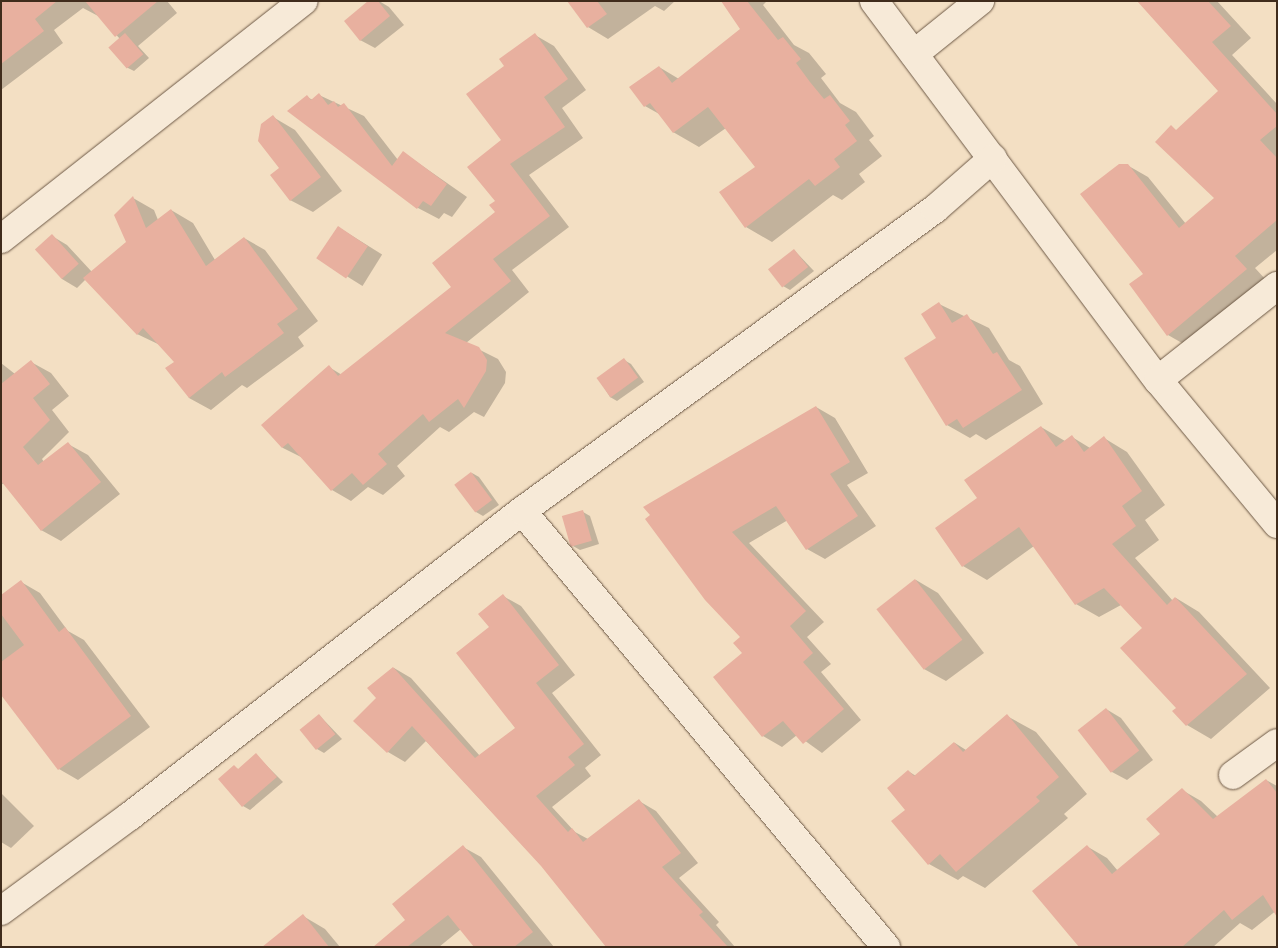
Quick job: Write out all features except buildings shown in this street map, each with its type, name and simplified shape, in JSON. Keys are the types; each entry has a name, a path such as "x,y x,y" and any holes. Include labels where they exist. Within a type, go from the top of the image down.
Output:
{"street":[{"path":"1,239 303,1"},
{"path":"874,1 1158,380 1277,524"},
{"path":"914,54 980,1"},
{"path":"1,911 130,816 522,511 935,209 993,158"},
{"path":"1158,380 1277,286"},
{"path":"522,511 874,943"},
{"path":"1234,775 1277,743"}]}
